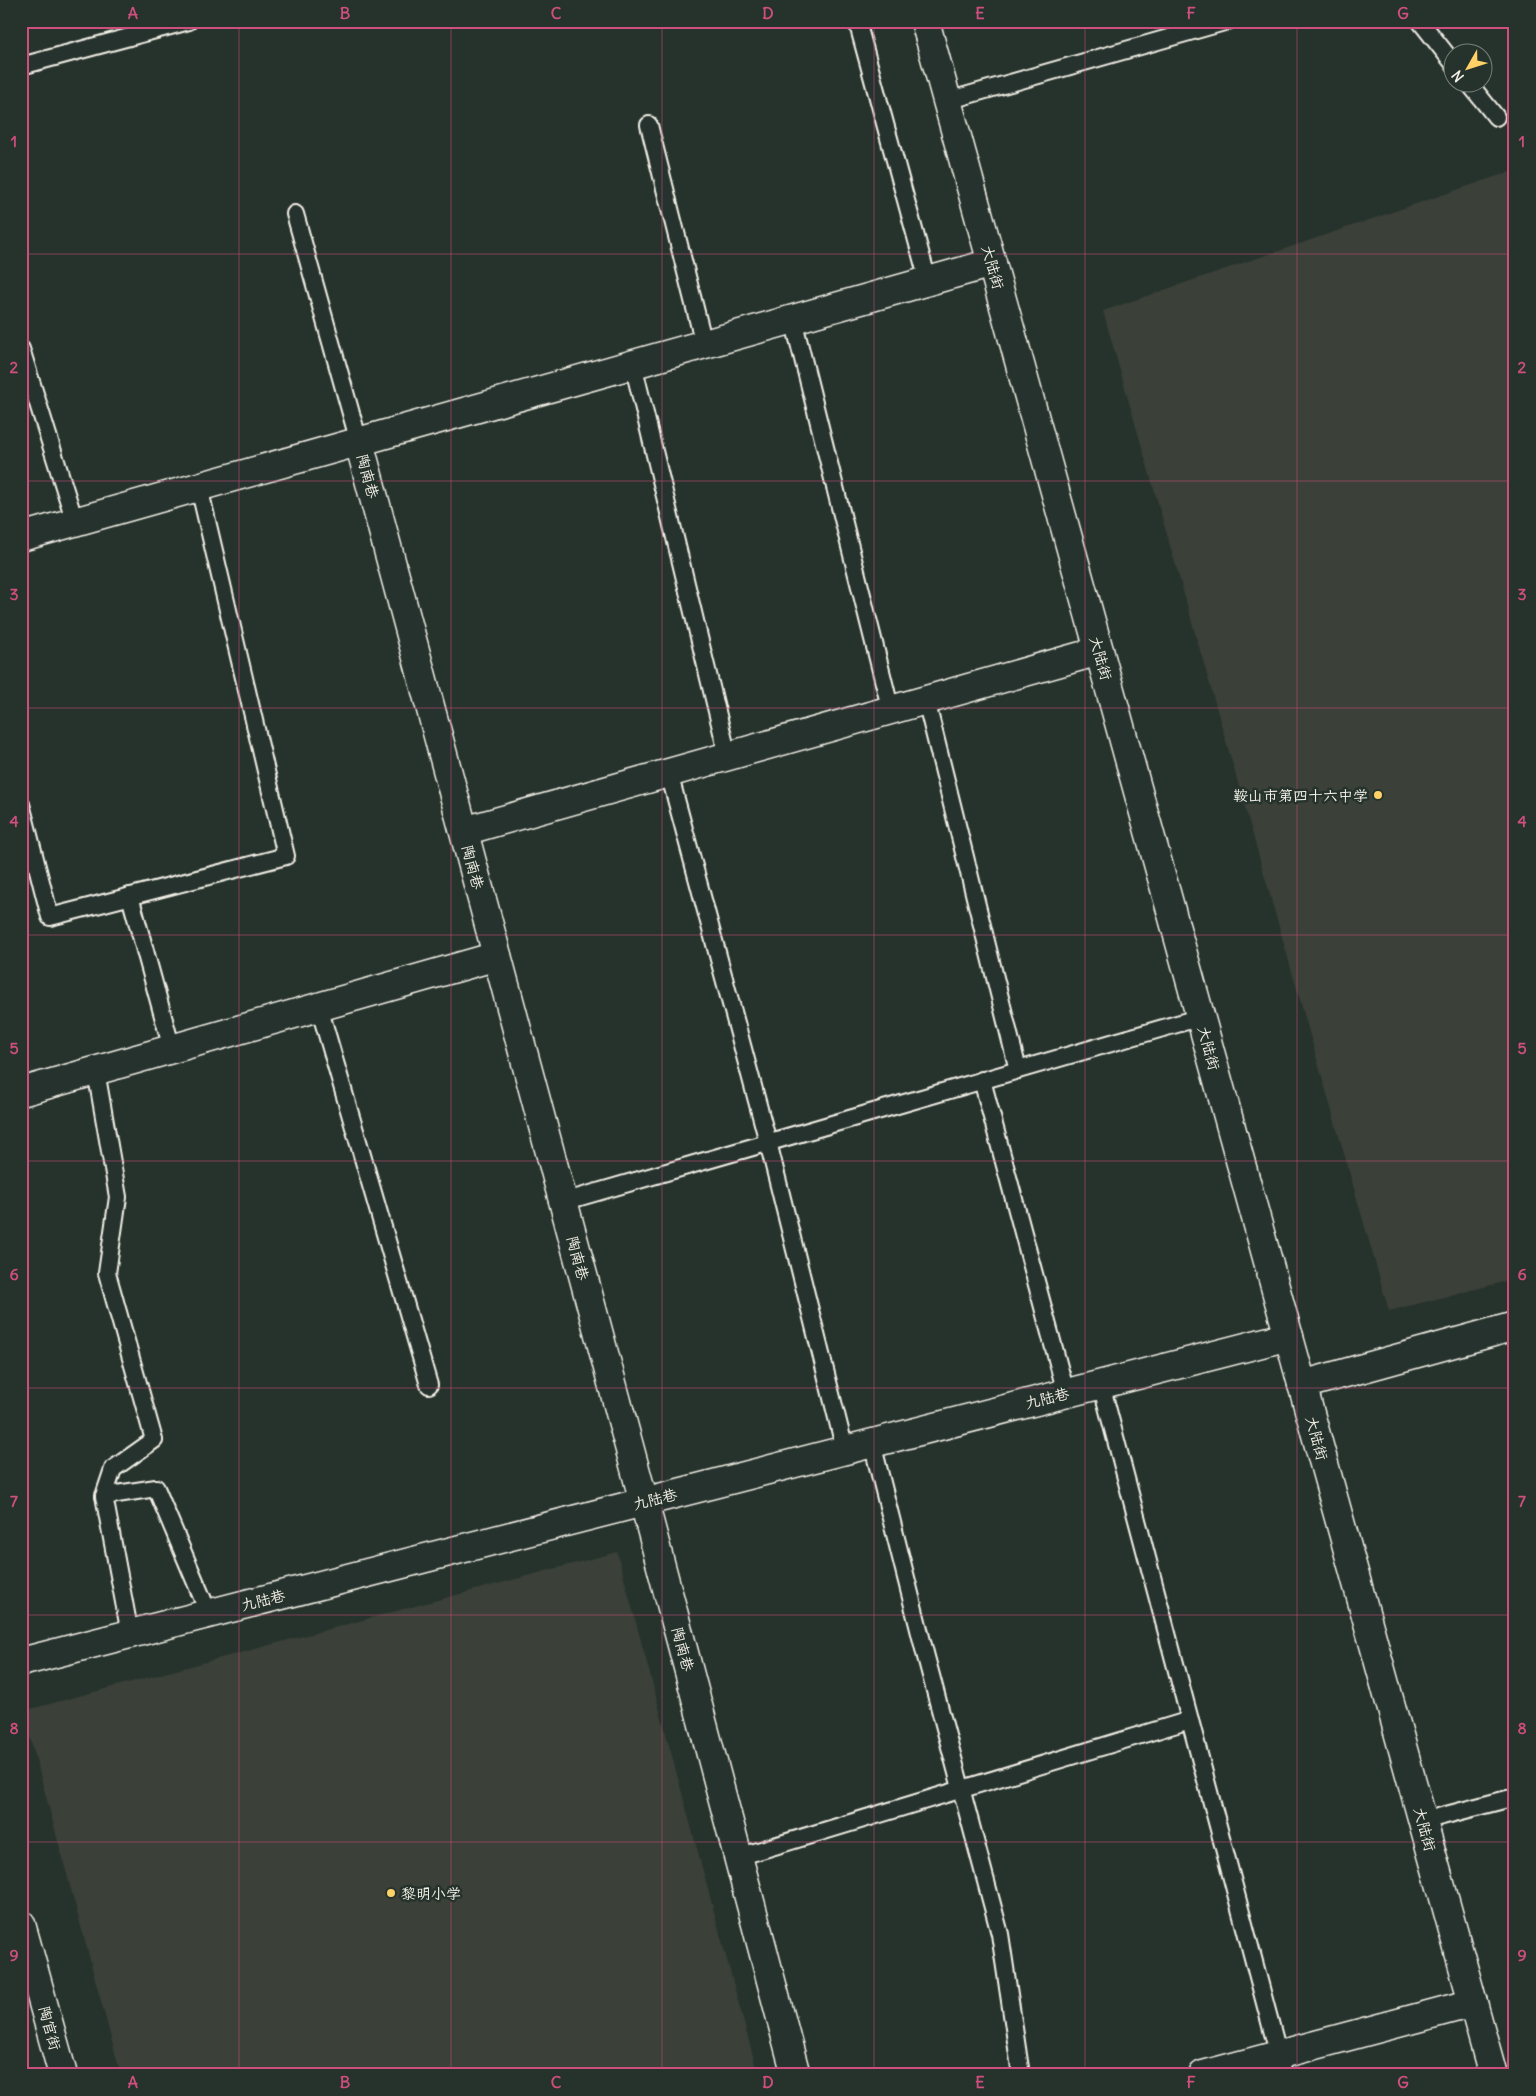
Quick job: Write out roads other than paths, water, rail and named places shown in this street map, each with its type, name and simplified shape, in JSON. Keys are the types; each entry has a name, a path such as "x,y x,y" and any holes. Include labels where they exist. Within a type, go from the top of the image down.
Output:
{"street":[{"name":"大陆街","path":"925,21 1493,2075"},
{"path":"21,537 992,263"},
{"name":"陶南巷","path":"359,442 796,2075"},
{"path":"464,831 1099,651"},
{"path":"21,1092 497,956"},
{"path":"1302,1385 1515,1326"},
{"name":"九陆巷","path":"21,1662 1289,1336"},
{"name":"陶官街","path":"21,1924 63,2075"},
{"path":"1203,2075 1282,2065 1473,2004"}],"lane":[{"path":"21,66 189,21"},
{"path":"857,21 928,281"},
{"path":"947,101 1228,21"},
{"path":"1420,21 1444,51"},
{"path":"1476,92 1496,117"},
{"path":"649,125 704,344"},
{"path":"295,214 359,442"},
{"path":"793,319 890,711"},
{"path":"21,349 75,522"},
{"path":"633,364 728,757"},
{"path":"21,804 50,917 286,856 199,487"},
{"path":"926,700 1018,1070"},
{"path":"669,774 768,1142 845,1450"},
{"path":"130,896 172,1050"},
{"path":"319,1007 429,1385"},
{"path":"563,1202 1201,1017"},
{"path":"96,1071 118,1197 107,1273 154,1440 113,1470 104,1496 130,1634"},
{"path":"982,1080 1066,1393"},
{"path":"1101,1384 1282,2065"},
{"path":"872,1443 1000,1934 1021,2075"},
{"path":"104,1496 156,1488 209,1614"},
{"path":"738,1857 1190,1720"},
{"path":"1423,1822 1515,1797"}],"place":[{"name":"鞍山市第四十六中学","path":"1378,795"},
{"name":"黎明小学","path":"391,1893"}]}
